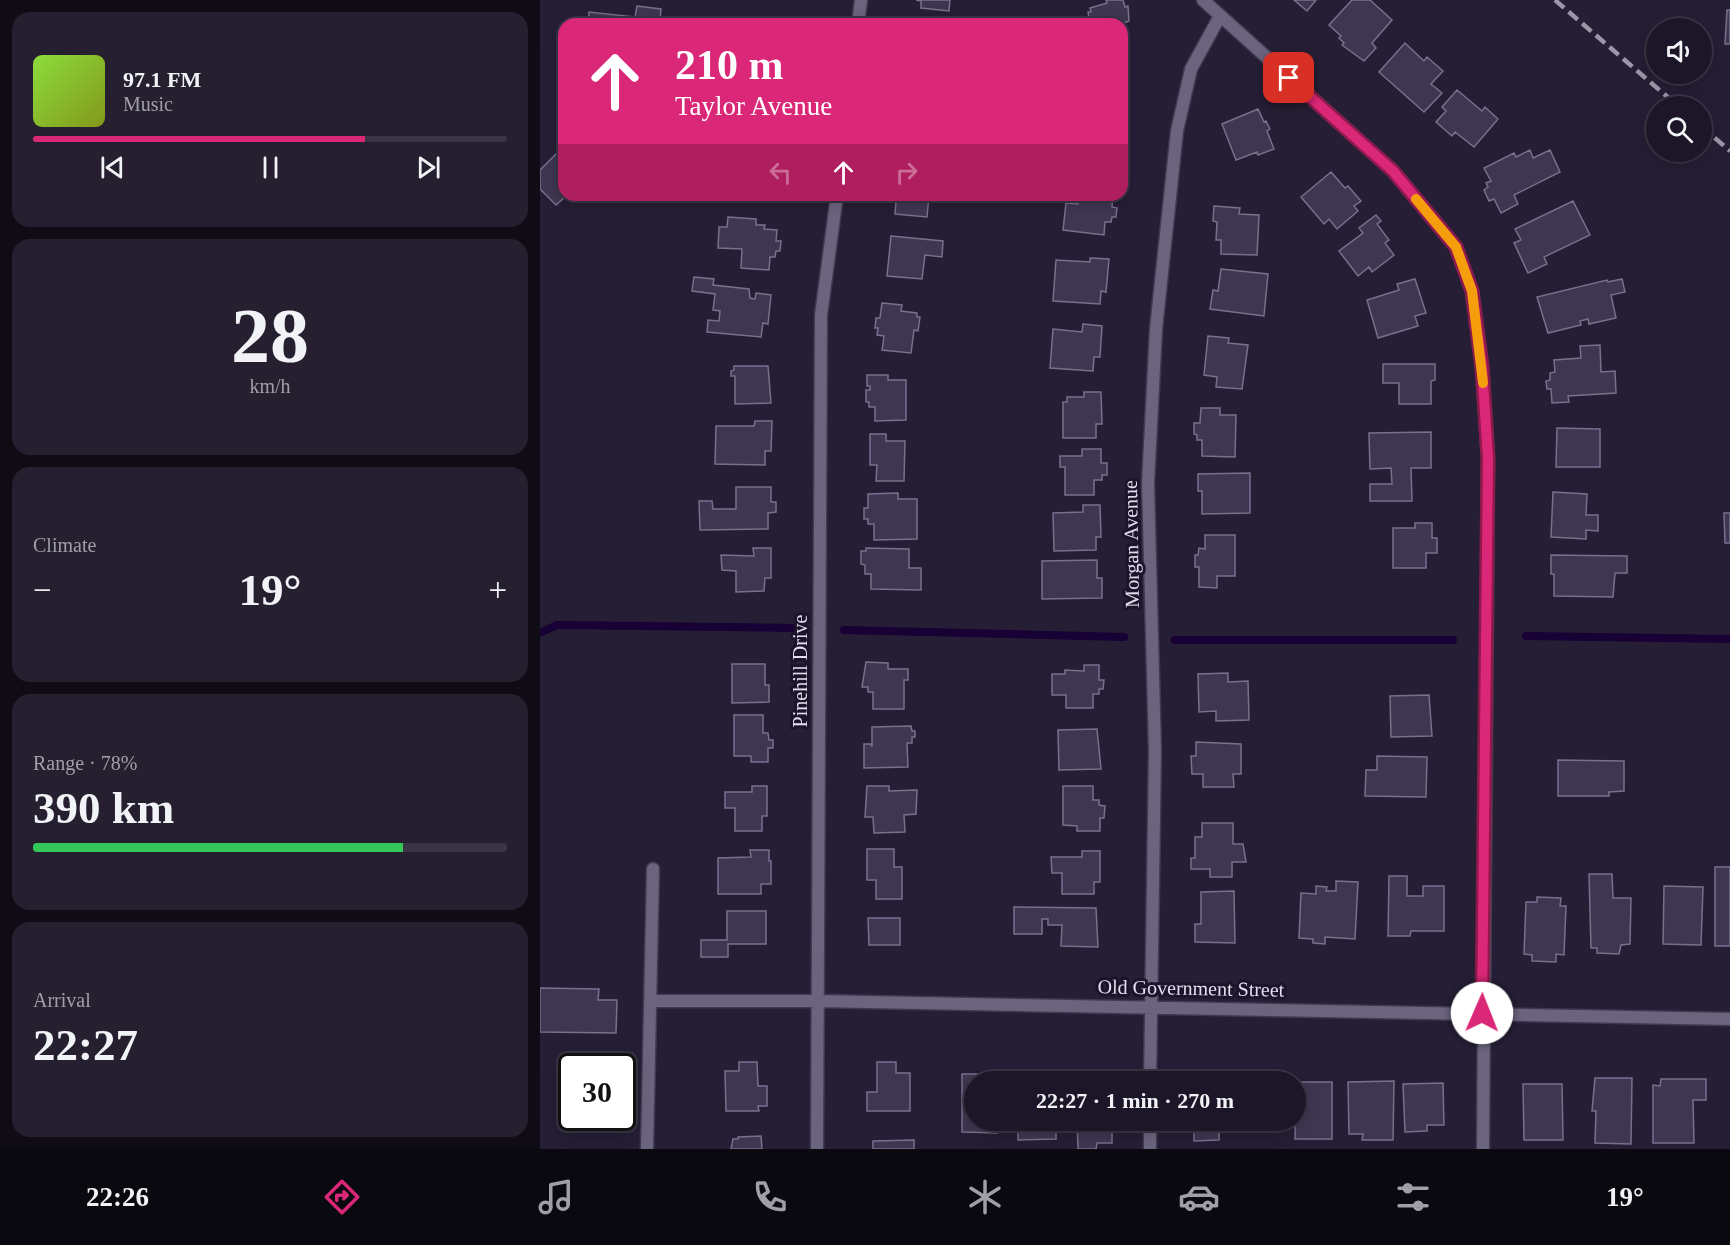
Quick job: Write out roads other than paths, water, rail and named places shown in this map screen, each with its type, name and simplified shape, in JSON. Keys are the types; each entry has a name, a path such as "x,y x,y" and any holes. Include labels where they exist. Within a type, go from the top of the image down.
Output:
{"street":[{"path":"859,18 861,0"},
{"path":"1203,0 1393,171 1456,247 1472,291 1482,367 1488,458 1482,1013 1483,1149"},
{"name":"Morgan Avenue","path":"1150,1071 1155,751 1148,483 1156,329 1177,131 1191,69 1220,16"},
{"name":"Pinehill Drive","path":"817,1149 821,315 836,201"},
{"path":"647,1149 653,869"},
{"name":"Old Government Street","path":"650,1001 818,1001 1730,1019"},
{"path":"1150,1131 1150,1149"}],"waterway":[{"path":"540,633 557,625 795,628"},
{"path":"844,630 1124,637"},
{"path":"1526,636 1730,639"},
{"path":"1175,640 1453,640"}],"railway":[{"path":"1555,0 1666,96"},
{"path":"1712,135 1730,151"}]}
